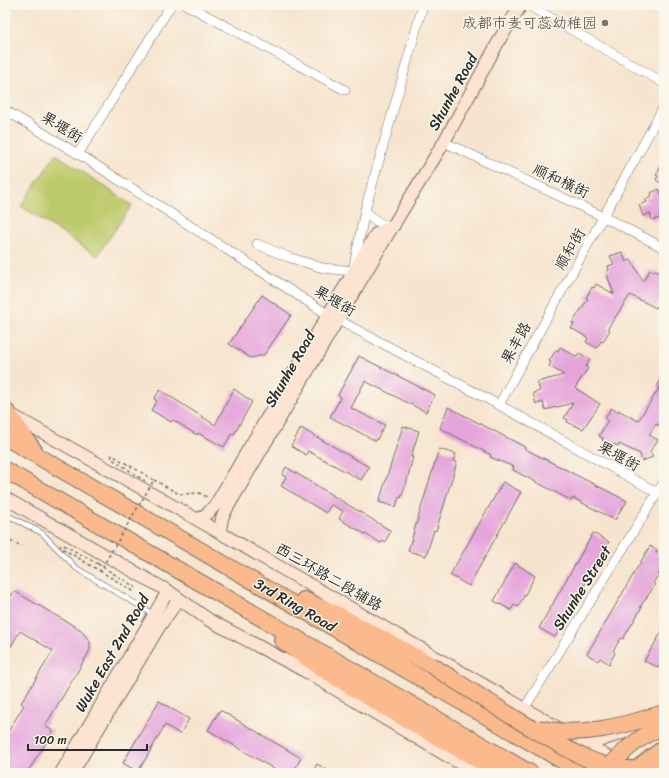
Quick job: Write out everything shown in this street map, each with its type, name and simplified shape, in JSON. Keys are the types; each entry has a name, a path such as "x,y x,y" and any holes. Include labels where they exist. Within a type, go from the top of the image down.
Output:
{"highway":[{"path":"6,412 38,456"},
{"name":"3rd Ring Road","path":"5,438 580,771"},
{"name":"3rd Ring Road","path":"5,470 530,773"},
{"path":"236,571 336,614 431,665 528,726 570,750 610,767 664,768"},
{"path":"222,595 310,661 357,691 501,773"},
{"path":"528,726 551,731 575,733 616,726 664,713"},
{"path":"604,773 619,754 652,731 664,726"},
{"path":"632,773 639,766 664,748"},
{"path":"468,754 487,773"}],"street":[{"path":"78,154 171,5"},
{"path":"187,5 345,90"},
{"name":"Shunhe Road","path":"220,532 220,524 224,514 332,317 353,271 361,225 423,5"},
{"name":"Shunhe Road","path":"501,37 510,5"},
{"name":"Shunhe Road","path":"198,520 209,512 216,504 386,231 444,142 501,37 521,5"},
{"path":"528,5 664,83"},
{"name":"顺和街","path":"559,295 604,217 664,106"},
{"name":"果堰街","path":"5,110 78,154 332,317 661,493"},
{"name":"顺和横街","path":"444,142 604,217 664,248"},
{"path":"361,225 386,231 386,226 371,217 365,210"},
{"name":"Shunhe Road","path":"353,271 386,231"},
{"path":"257,244 288,257 323,268 353,271"},
{"name":"果丰路","path":"499,405 559,295"},
{"name":"西三环路二段辅路","path":"6,412 220,532 586,745 637,773"},
{"name":"Shunhe Street","path":"524,708 661,493 664,482"},
{"path":"5,498 168,591 209,620 305,671 476,773"},
{"name":"Wuke East 2nd Road","path":"60,773 168,591"},
{"name":"Wuke East 2nd Road","path":"72,773 159,626 179,599"},
{"path":"586,745 664,718"}],"lane":[{"path":"5,514 42,533 76,568 153,614"}],"path":[{"path":"145,481 111,458 112,455 174,492 179,494 199,494 211,499"},
{"path":"100,571 154,480"},
{"path":"5,539 22,546"},
{"path":"62,544 98,564 135,587 133,591 100,571 60,547 62,544"}],"green space":[{"path":"56,154 132,205 97,256 21,206"}],"building":[{"path":"664,161 664,185 656,180 658,176 656,175"},
{"path":"659,189 664,200 664,217 652,220 650,213 643,216 639,205 647,202 645,199 652,196 651,193"},
{"path":"622,252 626,262 631,260 643,281 650,270 654,272 655,270 664,276 664,289 660,296 662,297 656,308 630,295 608,328 610,330 603,342 601,341 597,348 586,342 588,338 571,328 574,324 572,323 588,299 586,298 592,287 594,288 596,284 614,294 606,272 609,270 608,266 614,264 610,256"},
{"path":"262,295 291,315 264,355 251,358 229,344"},
{"path":"560,347 577,357 579,353 590,359 586,367 588,368 575,388 600,404 583,429 567,422 568,420 564,418 573,403 545,410 543,402 536,404 533,393 540,391 537,382 564,375 549,366 551,362 549,361 556,350 558,351"},
{"path":"359,356 435,395 426,412 365,381 351,408 385,425 376,441 330,417 341,397 338,395"},
{"path":"664,374 664,428 656,424 649,435 658,440 650,451 653,457 642,461 640,454 619,444 618,446 614,444 613,446 602,440 603,438 599,436 608,420 605,419 611,408 618,412 618,410 638,421 659,388 657,387"},
{"path":"234,389 252,402 234,434 232,433 224,447 198,433 197,435 173,420 171,422 151,410 157,401 154,399 160,390 215,425"},
{"path":"448,407 525,447 525,449 627,501 615,520 573,498 572,501 513,470 514,467 490,457 491,455 440,428"},
{"path":"403,426 419,431 411,457 413,457 406,484 401,498 399,497 396,507 379,502"},
{"path":"301,428 369,467 361,480 308,451 306,455 291,446"},
{"path":"439,449 456,454 453,461 457,462 436,531 434,530 426,556 408,551"},
{"path":"286,467 391,531 385,542 383,541 381,543 339,519 343,511 331,505 326,513 281,486 286,477 282,475"},
{"path":"503,482 521,492 469,586 450,575"},
{"path":"593,533 609,542 555,637 539,628"},
{"path":"650,546 657,550 656,553 664,558 664,569 662,573 660,572 653,583 655,585 640,607 642,607 623,639 621,638 613,651 615,653 609,664 600,658 598,661 587,654"},
{"path":"515,563 535,576 518,607 514,605 511,610 494,601"},
{"path":"14,591 81,630 90,642 88,654 45,726 53,731 27,773 5,773 5,737 24,705 21,703 53,651 20,631 10,648 5,645 5,606"},
{"path":"664,628 664,670 644,661"},
{"path":"159,701 189,719 180,734 165,725 138,772 123,763"},
{"path":"220,710 301,758 293,773 281,773 208,730"},
{"path":"317,764 332,773 312,773"}],"place":[{"name":"成都市麦可蕊幼稚园","path":"605,23"}]}
